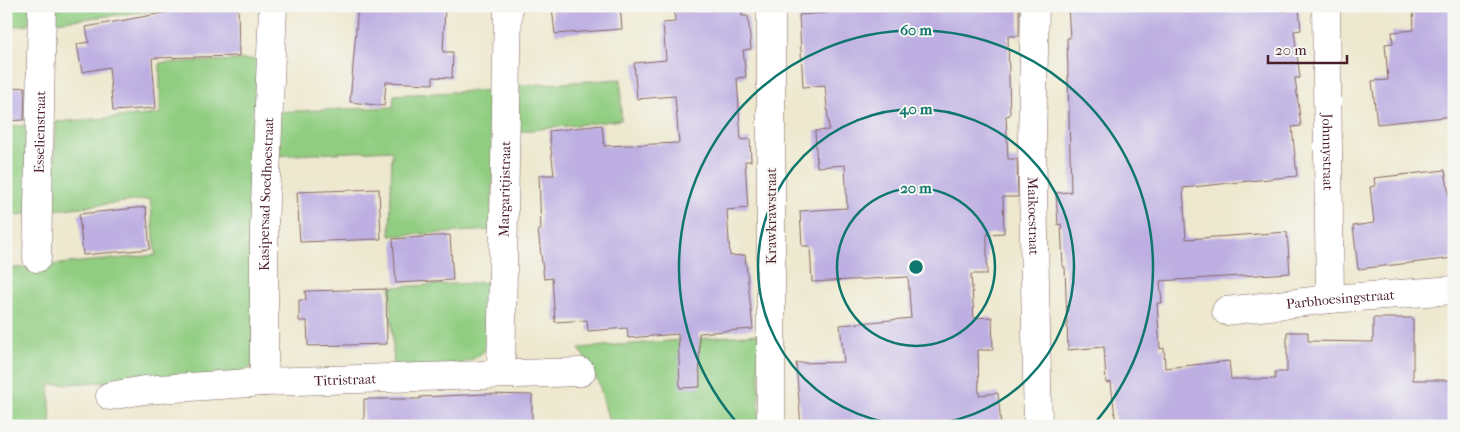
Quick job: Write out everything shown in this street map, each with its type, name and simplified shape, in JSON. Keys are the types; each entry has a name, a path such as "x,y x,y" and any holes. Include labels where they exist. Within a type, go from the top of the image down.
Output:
{"street":[{"name":"Esselienstraat","path":"37,258 42,6"},
{"name":"Kasipersad Soedhoestraat","path":"264,382 264,227 273,6"},
{"name":"Margaritjistraat","path":"501,373 508,6"},
{"name":"Krawkrawstraat","path":"771,6 771,426"},
{"name":"Maikoestraat","path":"1035,6 1032,140 1038,426"},
{"name":"Johnnystraat","path":"1326,6 1330,299"},
{"name":"Parbhoesingstraat","path":"1226,311 1330,299 1454,290"},
{"name":"Titristraat","path":"110,396 144,390 264,382 470,376 501,373 531,375 581,372"}],"green space":[{"path":"6,6 33,6 33,17 27,25 6,27"},
{"path":"53,6 163,6 163,10 53,22"},
{"path":"259,59 252,367 238,374 49,385 51,426 6,426 6,269 156,255 150,199 54,210 56,122 160,114 160,63"},
{"path":"621,79 621,120 513,132 513,86"},
{"path":"495,90 492,230 390,236 392,150 273,156 273,112 393,107 394,95"},
{"path":"29,125 28,214 6,216 6,127"},
{"path":"494,282 492,334 485,350 475,358 449,366 394,368 390,287"},
{"path":"759,334 759,426 610,426 599,384 579,348"}],"building":[{"path":"169,6 238,6 239,56 152,58 156,108 113,111 109,67 82,72 77,44 89,42 86,27 169,12"},
{"path":"358,6 445,6 443,52 453,52 452,78 433,77 433,84 386,82 384,106 350,102"},
{"path":"620,6 622,29 555,34 552,8"},
{"path":"674,6 741,6 742,16 748,16 751,49 743,50 746,77 737,78 741,140 750,139 751,161 745,161 748,208 727,210 730,256 745,255 753,329 699,333 700,387 680,388 678,334 628,338 627,328 588,331 587,320 555,322 552,278 544,279 538,230 541,230 539,175 554,175 549,131 602,125 604,146 679,143 675,96 637,99 634,63 666,60 663,23 675,22"},
{"path":"826,6 1019,6 1019,36 1008,36 1010,115 1006,116 1008,159 1017,159 1018,197 1003,197 1004,233 987,234 987,274 971,274 974,318 992,317 993,350 978,350 979,395 998,393 1001,426 801,426 796,363 844,362 840,325 911,318 908,277 812,282 810,246 802,246 800,211 847,208 845,165 817,167 815,131 829,130 825,85 803,87 799,15 827,13"},
{"path":"1068,6 1153,6 1153,11 1199,8 1199,6 1280,6 1281,11 1299,9 1301,30 1294,31 1300,78 1295,78 1301,126 1292,127 1297,176 1183,188 1186,239 1287,232 1290,273 1160,281 1162,303 1157,303 1160,349 1164,348 1165,368 1229,361 1231,379 1275,379 1275,372 1287,372 1287,332 1308,332 1308,341 1373,342 1373,318 1413,318 1413,380 1454,380 1454,426 1116,426 1111,382 1106,383 1104,347 1068,350 1065,267 1063,267 1061,224 1058,225 1056,193 1071,192 1067,38 1070,38"},
{"path":"1454,8 1454,116 1377,124 1372,81 1388,80 1385,44 1393,43 1392,32 1414,30 1413,9"},
{"path":"25,87 24,120 6,121 6,89"},
{"path":"1445,170 1454,225 1454,258 1358,269 1353,226 1374,223 1370,187 1375,186 1374,178"},
{"path":"379,189 381,239 300,242 297,192"},
{"path":"146,207 150,249 83,255 79,214"},
{"path":"450,235 453,280 396,283 393,239"},
{"path":"386,289 387,344 308,346 307,321 299,321 299,300 306,300 305,291"},
{"path":"487,394 532,395 532,426 364,426 364,399 420,399 420,397"}]}
